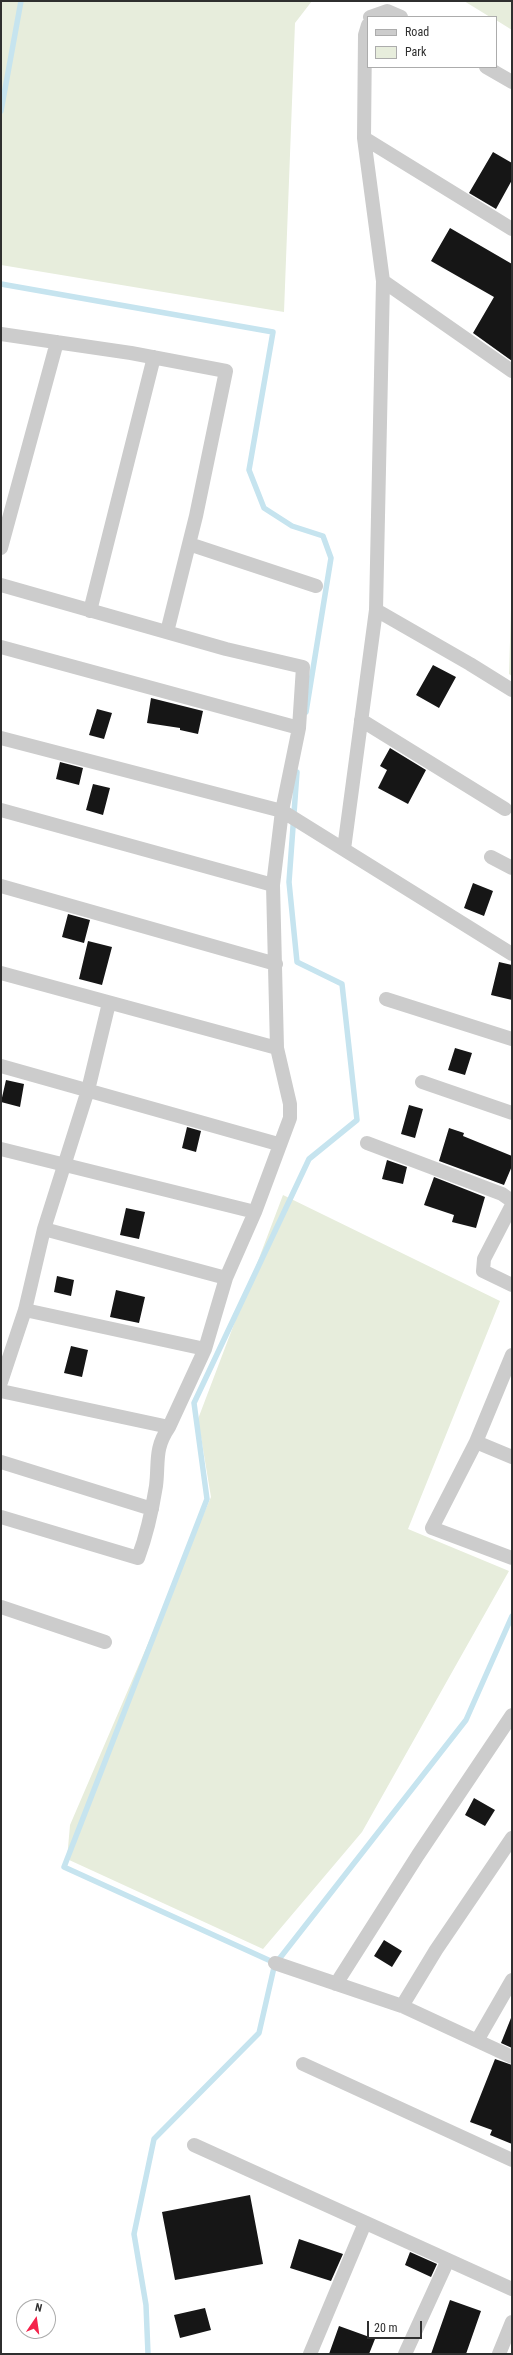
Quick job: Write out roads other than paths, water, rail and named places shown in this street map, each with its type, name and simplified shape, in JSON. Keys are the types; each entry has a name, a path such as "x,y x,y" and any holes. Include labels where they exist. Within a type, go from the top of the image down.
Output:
{"street":[{"path":"373,16 387,11 399,16"},
{"path":"340,847 361,720 376,610 383,281 364,138 364,35 367,28"},
{"path":"488,68 512,82"},
{"path":"364,138 512,229"},
{"path":"383,281 512,371"},
{"path":"1,334 154,357 226,372 189,544 167,632"},
{"path":"1,548 57,342"},
{"path":"90,611 154,357"},
{"path":"189,544 316,586"},
{"path":"1,585 226,649 302,667 299,728 283,812 273,885 277,1048 290,1104 288,1125 278,1144 255,1212 226,1278 205,1349 169,1427 160,1439 157,1455 156,1480 148,1533 138,1558 1,1517"},
{"path":"376,610 512,690"},
{"path":"1,647 299,728"},
{"path":"361,720 505,809"},
{"path":"1,738 283,812 512,954"},
{"path":"1,810 273,885"},
{"path":"491,857 512,868"},
{"path":"1,886 276,964"},
{"path":"1,973 277,1048"},
{"path":"386,999 512,1040"},
{"path":"1,1382 25,1310 44,1229 88,1090 109,1003"},
{"path":"1,1066 278,1144"},
{"path":"422,1082 512,1113"},
{"path":"368,1143 502,1194 512,1201"},
{"path":"1,1149 255,1212"},
{"path":"512,1205 484,1259 483,1271 512,1285"},
{"path":"44,1229 226,1278"},
{"path":"25,1310 205,1349"},
{"path":"511,1358 476,1442 432,1528 512,1558"},
{"path":"1,1391 169,1427"},
{"path":"476,1442 512,1457"},
{"path":"1,1462 152,1508"},
{"path":"1,1607 105,1642"},
{"path":"336,1984 418,1855 512,1716"},
{"path":"402,2006 436,1950 512,1838"},
{"path":"276,1963 402,2006 478,2039 512,2057"},
{"path":"478,2039 512,1980"},
{"path":"303,2064 512,2160"},
{"path":"194,2145 365,2224 512,2289"},
{"path":"310,2354 365,2224"},
{"path":"405,2354 448,2260"},
{"path":"499,2354 512,2322"}],"waterway":[{"path":"1,111 21,1"},
{"path":"1,284 273,332 249,470 264,508 292,526 323,536 331,558 306,712"},
{"path":"148,2354 146,2305 134,2234 154,2139 259,2033 275,1963 64,1867 207,1499 194,1403 309,1159 357,1120 342,984 297,962 289,882 297,772"},
{"path":"276,1963 466,1720 512,1616"}]}
